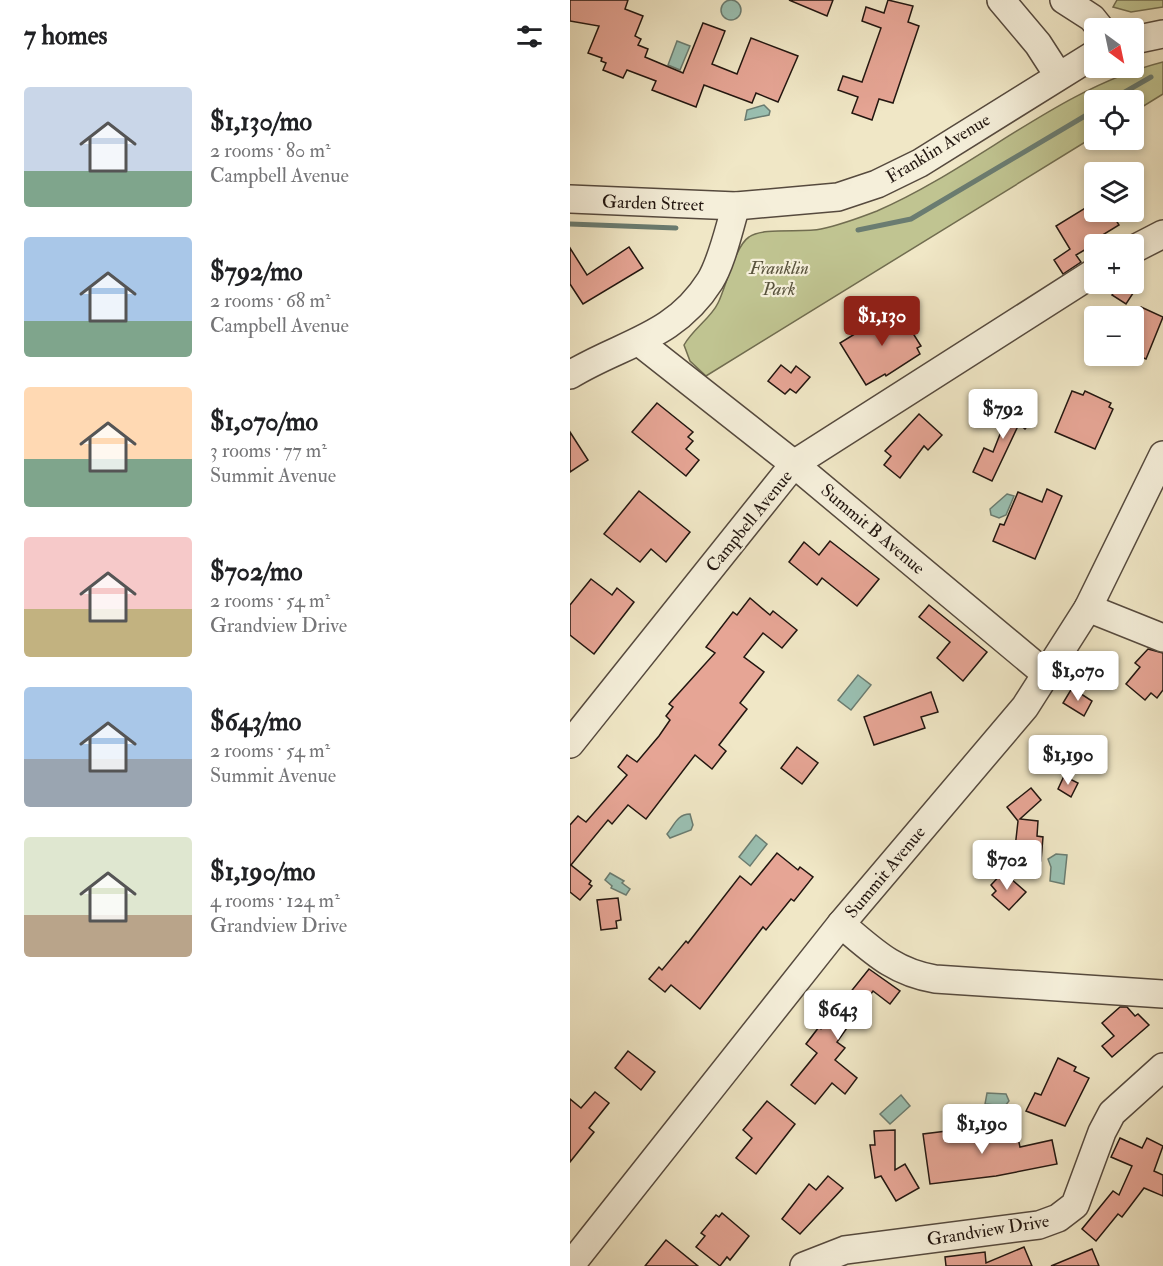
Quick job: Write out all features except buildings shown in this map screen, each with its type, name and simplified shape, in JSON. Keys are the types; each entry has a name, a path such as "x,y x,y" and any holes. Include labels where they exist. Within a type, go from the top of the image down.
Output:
{"street":[{"path":"1001,0 1038,44 1058,75"},
{"path":"1065,0 1092,18"},
{"path":"1104,0 1105,18"},
{"path":"1144,38 1163,34"},
{"name":"Franklin Avenue","path":"736,206 838,197 877,184 920,163 1084,60"},
{"name":"Garden Street","path":"570,200 736,206"},
{"path":"570,375 639,342 682,316 711,279 736,206"},
{"path":"1144,244 1163,234"},
{"name":"Campbell Avenue","path":"570,744 794,464 1084,279"},
{"name":"Summit B Avenue","path":"639,342 794,464 1047,675"},
{"name":"Summit Avenue","path":"570,1266 841,924 1025,707 1088,608 1163,455"},
{"path":"1088,608 1163,638"},
{"path":"841,924 893,967 912,975 935,980 1163,994"},
{"name":"Grandview Drive","path":"804,1266 845,1250 1039,1225 1058,1218 1075,1205 1102,1132 1112,1113 1163,1067"}],"green space":[{"path":"1117,0 1163,0 1163,7 1131,12 1113,7"},
{"name":"Franklin Park","path":"1163,62 1163,94 1144,106 1144,90 1090,90 1116,78 1144,78 1144,68"},
{"name":"Franklin Park","path":"1084,93 1084,143 706,376 690,361 684,345 715,308 739,249 749,237 773,231 821,229 877,211 949,173"}],"shaded area":[{"path":"731,0 738,3 741,10 738,17 731,20 724,17 721,10 724,3"},
{"path":"677,41 690,46 680,70 668,65"},
{"path":"764,105 770,111 769,115 745,120 747,110"},
{"path":"1007,494 1014,496 1006,515 999,518 991,515 990,509"},
{"path":"858,675 871,685 851,710 838,700"},
{"path":"690,814 693,825 691,830 670,838 667,834 676,821"},
{"path":"756,835 767,844 750,866 739,857"},
{"path":"1056,854 1067,855 1064,884 1050,881 1051,867 1048,859"},
{"path":"610,873 624,881 622,883 630,889 626,895 611,888 612,886 605,880"},
{"path":"987,1093 1006,1094 1009,1101 1005,1106 985,1104"},
{"path":"901,1095 910,1106 890,1124 880,1114"}],"waterway":[{"path":"1128,90 1151,77"},
{"path":"858,230 911,219 1084,117"},
{"path":"570,224 676,228"}]}
